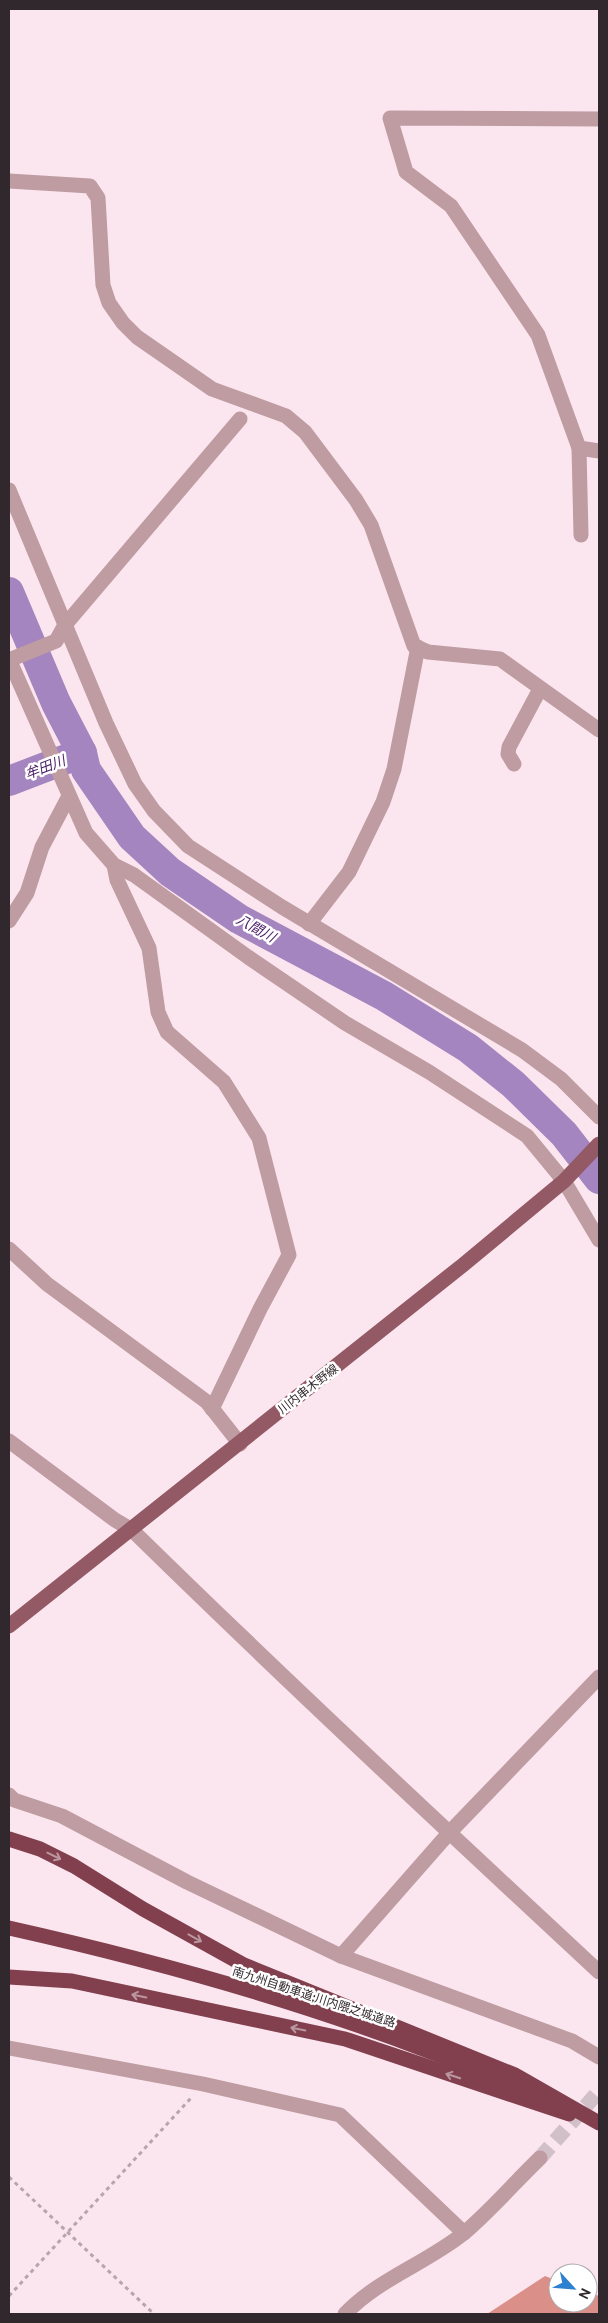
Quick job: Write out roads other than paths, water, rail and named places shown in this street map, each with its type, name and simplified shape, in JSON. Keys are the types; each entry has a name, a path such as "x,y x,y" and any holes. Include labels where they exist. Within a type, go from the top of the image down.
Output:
{"highway":[{"path":"9,1839 40,1849 74,1866 143,1909 244,1965 515,2075 599,2123"},
{"name":"南九州自動車道;川内隈之城道路","path":"9,1928 150,1962 246,1989 355,2025 432,2052 599,2123"},
{"path":"9,1976 72,1981 345,2040 599,2123"}],"main road":[{"name":"川内串木野線","path":"9,1626 463,1265 564,1181 599,1144"}],"street":[{"path":"581,535 579,448 538,335 451,206 406,172 390,118 599,118"},
{"path":"9,181 90,186 98,198 103,284 109,303 123,323 137,337 212,388 286,416 305,432 356,500 371,525 414,646 428,652 500,659 599,730"},
{"path":"240,419 65,625 56,641 12,658 86,833 114,865 134,875 248,957 345,1023 429,1072 527,1136 564,1181 599,1240"},
{"path":"579,448 599,451"},
{"path":"9,490 114,740 134,784 154,811 188,846 309,924 522,1050 561,1079 599,1117"},
{"path":"309,924 349,872 383,802 394,769 418,647"},
{"path":"514,764 508,754 509,747 540,688"},
{"path":"9,920 27,893 42,847 70,796"},
{"path":"114,865 117,880 150,948 158,1012 168,1032 224,1082 259,1138 289,1255 260,1309 212,1409"},
{"path":"9,1249 47,1284 207,1402 240,1444"},
{"path":"9,1442 115,1520 132,1530 449,1833 599,1972"},
{"path":"341,1956 449,1833 599,1677"},
{"path":"9,1795 14,1800 62,1816 187,1882 341,1956 572,2041 599,2057"},
{"path":"9,2048 203,2084 340,2115 464,2233"},
{"path":"345,2314 361,2298 417,2265 464,2233 540,2158"}],"waterway":[{"name":"八間川","path":"9,592 56,703 82,753 86,770 132,837 170,872 239,919 384,996 468,1048 513,1084 564,1134 599,1179"},
{"name":"牟田川","path":"9,781 82,753"}],"tunnel":[{"path":"540,2158 599,2091"}]}
